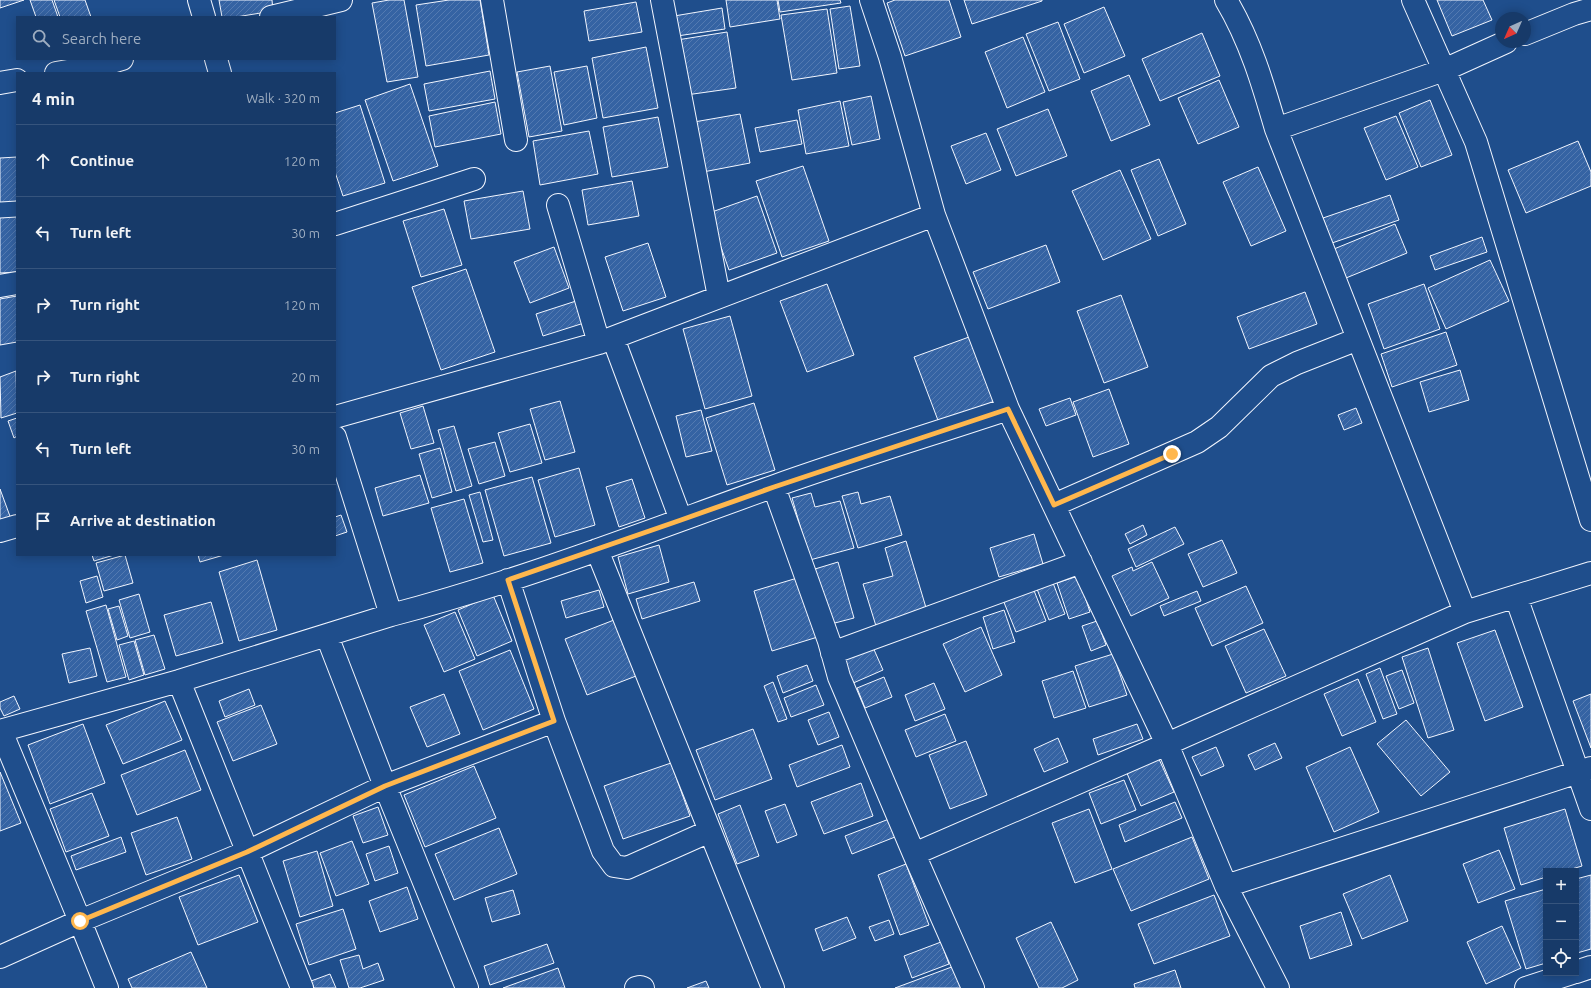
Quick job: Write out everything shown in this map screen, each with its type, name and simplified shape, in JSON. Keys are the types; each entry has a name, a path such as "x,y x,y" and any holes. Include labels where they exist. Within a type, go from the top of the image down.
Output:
{"street":[{"path":"200,0 204,16"},
{"path":"275,16 341,0"},
{"path":"492,0 516,140"},
{"path":"662,0 719,297"},
{"path":"871,0 890,57 934,215 1008,409 1167,744 1226,886 1278,988"},
{"path":"1226,0 1238,20 1261,77 1276,129 1465,612"},
{"path":"1413,0 1476,142 1591,520"},
{"path":"1531,32 1574,14 1591,9"},
{"path":"1276,129 1444,70 1495,47"},
{"path":"62,72 102,65 119,60"},
{"path":"216,60 220,72"},
{"path":"0,83 16,80"},
{"path":"336,224 474,179"},
{"path":"558,205 606,340 681,520"},
{"path":"336,417 606,340 934,215"},
{"path":"0,286 16,283"},
{"path":"1054,505 1197,442 1219,427 1271,376 1297,363 1358,338"},
{"path":"107,988 1,731 179,680 391,615 442,602 598,550 774,487 1008,409"},
{"path":"336,440 391,615"},
{"path":"774,487 839,677 973,988"},
{"path":"0,531 16,526"},
{"path":"598,550 773,988"},
{"path":"832,653 1081,562"},
{"path":"914,854 1465,612 1591,573"},
{"path":"508,580 554,721 603,851 614,866 627,868 710,831"},
{"path":"1516,596 1584,770 1591,809"},
{"path":"326,636 467,988"},
{"path":"179,680 302,988"},
{"path":"0,957 80,921 247,852 385,786 554,721"},
{"path":"1226,886 1584,770"},
{"path":"1579,971 1591,967"},
{"path":"1526,988 1563,976"},
{"path":"636,988 643,988"}],"building":[{"path":"0,0 24,0 0,8"},
{"path":"30,0 52,0 58,16 36,16"},
{"path":"54,0 85,0 91,16 60,16"},
{"path":"219,0 272,0 273,11 242,16 222,16"},
{"path":"389,0 404,0 418,77 387,82 372,3"},
{"path":"449,0 480,0 489,55 426,66 416,5"},
{"path":"726,0 777,0 780,19 730,27"},
{"path":"778,0 840,0 841,3 780,12"},
{"path":"895,0 949,0 961,37 905,56 887,3"},
{"path":"964,0 1042,0 1042,1 972,24"},
{"path":"1437,0 1483,0 1492,20 1452,36"},
{"path":"636,2 642,32 589,41 584,11"},
{"path":"850,6 860,66 839,69 830,9"},
{"path":"1104,7 1125,56 1084,73 1064,24"},
{"path":"722,8 725,29 677,36 674,16"},
{"path":"827,9 837,73 792,80 781,15"},
{"path":"1058,22 1080,79 1049,91 1026,34"},
{"path":"727,32 736,88 686,95 677,40"},
{"path":"1202,33 1220,76 1160,101 1142,59"},
{"path":"1023,37 1045,92 1007,108 985,52"},
{"path":"646,47 658,108 603,118 592,58"},
{"path":"550,66 562,131 529,137 517,72"},
{"path":"587,66 597,118 564,125 554,72"},
{"path":"490,71 495,99 429,111 424,84"},
{"path":"1129,75 1150,125 1111,141 1091,91"},
{"path":"1219,80 1239,127 1198,144 1178,98"},
{"path":"410,84 438,166 393,181 365,100"},
{"path":"871,96 880,139 852,145 843,102"},
{"path":"1430,100 1452,155 1421,167 1399,113"},
{"path":"840,101 849,146 806,154 798,110"},
{"path":"495,102 501,134 435,147 429,116"},
{"path":"360,105 385,183 343,196 336,175 336,113"},
{"path":"1048,109 1067,156 1016,176 997,129"},
{"path":"740,114 750,163 703,172 694,122"},
{"path":"1396,116 1418,167 1386,180 1364,128"},
{"path":"658,117 668,167 612,177 603,127"},
{"path":"797,120 802,144 760,152 755,128"},
{"path":"589,131 598,174 540,185 533,141"},
{"path":"986,133 1001,170 966,184 951,146"},
{"path":"1578,141 1591,172 1591,186 1526,213 1508,170"},
{"path":"16,157 16,201 0,202 0,158"},
{"path":"1159,159 1186,224 1158,236 1131,170"},
{"path":"803,166 829,241 782,257 756,181"},
{"path":"1258,167 1286,231 1251,246 1223,182"},
{"path":"1120,170 1151,239 1103,260 1072,191"},
{"path":"632,181 639,216 588,225 582,190"},
{"path":"523,191 530,229 471,239 464,201"},
{"path":"1390,195 1399,220 1332,243 1323,218"},
{"path":"757,196 777,253 729,270 709,213"},
{"path":"444,209 462,265 421,277 403,221"},
{"path":"16,217 16,272 0,273 0,218"},
{"path":"1395,224 1407,253 1346,278 1334,249"},
{"path":"1482,237 1487,252 1435,270 1430,256"},
{"path":"648,243 666,297 623,311 605,257"},
{"path":"1046,245 1060,282 988,309 973,272"},
{"path":"554,247 569,288 530,303 514,262"},
{"path":"1490,260 1509,301 1446,329 1428,288"},
{"path":"466,269 495,352 441,370 412,287"},
{"path":"827,284 854,355 807,372 780,301"},
{"path":"1424,284 1440,329 1384,349 1368,304"},
{"path":"1305,292 1317,324 1249,349 1237,317"},
{"path":"1121,295 1148,367 1104,383 1077,311"},
{"path":"16,296 16,342 0,345 0,299"},
{"path":"576,301 584,323 543,336 536,314"},
{"path":"730,316 752,396 705,409 683,329"},
{"path":"1446,332 1457,365 1392,387 1381,354"},
{"path":"969,337 994,403 939,423 914,357"},
{"path":"1460,370 1469,400 1429,412 1420,382"},
{"path":"16,371 16,413 1,418 0,377"},
{"path":"1109,389 1129,444 1093,457 1073,402"},
{"path":"1070,398 1076,415 1046,426 1039,409"},
{"path":"560,401 575,452 545,460 530,409"},
{"path":"754,403 775,470 727,485 706,418"},
{"path":"423,406 434,443 411,449 400,413"},
{"path":"1356,408 1362,423 1344,430 1338,415"},
{"path":"701,410 712,451 686,457 676,416"},
{"path":"16,418 16,437 14,438 8,421"},
{"path":"530,424 542,463 510,472 498,433"},
{"path":"454,426 472,486 456,491 438,430"},
{"path":"495,442 505,476 479,484 468,449"},
{"path":"440,448 452,492 432,498 419,454"},
{"path":"579,468 595,525 555,537 538,480"},
{"path":"420,475 429,503 383,516 375,488"},
{"path":"532,477 551,543 504,556 485,490"},
{"path":"632,479 645,518 619,527 606,487"},
{"path":"0,489 11,519 0,523"},
{"path":"480,492 493,540 483,542 469,495"},
{"path":"858,492 861,504 890,496 902,535 858,548 842,496"},
{"path":"811,493 815,507 840,501 854,548 810,560 792,498"},
{"path":"464,499 483,563 450,572 431,508"},
{"path":"341,515 347,532 336,536 336,517"},
{"path":"1143,525 1147,535 1130,544 1125,534"},
{"path":"1175,527 1184,544 1136,567 1128,549"},
{"path":"1034,534 1043,564 999,577 990,548"},
{"path":"1222,540 1237,573 1203,587 1188,554"},
{"path":"906,541 927,611 876,626 863,584 893,576 885,548"},
{"path":"659,545 669,582 628,594 618,557"},
{"path":"92,556 111,556 94,561"},
{"path":"125,556 133,583 104,591 96,563"},
{"path":"198,556 221,556 200,562"},
{"path":"257,560 277,630 239,641 219,572"},
{"path":"838,562 854,618 831,624 815,569"},
{"path":"1152,562 1169,598 1131,616 1112,576 1132,567 1133,571"},
{"path":"97,576 103,597 86,603 80,581"},
{"path":"804,576 821,636 772,651 754,591"},
{"path":"1078,576 1090,612 1069,619 1057,583"},
{"path":"694,582 700,601 642,619 636,599"},
{"path":"1053,583 1065,614 1049,620 1037,589"},
{"path":"1246,586 1263,623 1212,646 1195,608"},
{"path":"1033,588 1046,621 1016,632 1003,600"},
{"path":"599,590 604,607 566,618 561,601"},
{"path":"1197,591 1201,601 1164,616 1160,606"},
{"path":"139,594 150,632 130,638 119,600"},
{"path":"493,595 512,641 477,656 458,610"},
{"path":"211,602 223,643 176,656 164,615"},
{"path":"106,605 126,677 107,682 86,611"},
{"path":"119,606 128,636 117,640 108,609"},
{"path":"1004,610 1015,642 993,649 983,617"},
{"path":"455,612 475,659 444,672 424,625"},
{"path":"614,620 636,676 587,695 565,639"},
{"path":"1097,621 1106,645 1091,651 1082,626"},
{"path":"981,627 1002,675 965,692 943,644"},
{"path":"1264,629 1286,676 1246,693 1225,646"},
{"path":"1495,630 1523,707 1485,721 1457,643"},
{"path":"154,635 165,669 145,675 135,640"},
{"path":"134,641 144,675 129,680 119,645"},
{"path":"872,645 883,670 851,684 840,659"},
{"path":"90,648 97,676 69,683 62,654"},
{"path":"1428,648 1454,730 1428,738 1402,657"},
{"path":"510,650 534,709 483,730 459,671"},
{"path":"1113,654 1127,695 1089,707 1075,666"},
{"path":"807,665 813,681 783,693 777,676"},
{"path":"1380,668 1397,714 1383,719 1366,674"},
{"path":"1402,670 1414,703 1399,709 1386,676"},
{"path":"1073,671 1086,708 1054,718 1042,681"},
{"path":"884,677 892,697 865,708 857,688"},
{"path":"1358,679 1376,722 1342,736 1324,694"},
{"path":"773,682 787,719 778,722 764,686"},
{"path":"934,683 945,709 915,721 905,695"},
{"path":"816,685 824,705 791,717 784,698"},
{"path":"249,689 255,705 225,717 219,701"},
{"path":"444,694 460,734 427,747 410,707"},
{"path":"1591,694 1591,748 1573,701"},
{"path":"14,696 20,709 4,716 0,708 0,702"},
{"path":"165,701 182,740 123,764 106,725"},
{"path":"261,705 277,744 233,761 217,722"},
{"path":"829,712 839,737 818,745 808,720"},
{"path":"945,714 956,741 916,757 905,730"},
{"path":"1406,720 1450,772 1421,796 1377,744"},
{"path":"83,724 105,783 50,804 28,745"},
{"path":"1137,724 1143,739 1098,755 1093,739"},
{"path":"753,729 772,779 715,800 696,750"},
{"path":"1058,738 1068,762 1044,772 1034,749"},
{"path":"966,741 987,795 950,809 929,755"},
{"path":"1275,743 1282,758 1255,770 1248,755"},
{"path":"842,745 850,767 797,787 789,765"},
{"path":"1216,747 1224,766 1201,776 1192,757"},
{"path":"1350,747 1379,812 1334,832 1306,767"},
{"path":"185,750 201,790 137,815 121,775"},
{"path":"1158,757 1174,792 1141,806 1126,771"},
{"path":"671,763 690,816 623,839 604,786"},
{"path":"474,766 496,818 425,847 404,795"},
{"path":"0,772 21,823 0,831"},
{"path":"1124,780 1136,810 1101,824 1089,793"},
{"path":"861,783 873,816 824,834 811,802"},
{"path":"92,793 109,836 66,852 50,809"},
{"path":"1175,802 1182,818 1125,842 1119,825"},
{"path":"785,804 797,835 777,843 765,811"},
{"path":"740,805 759,856 737,864 718,814"},
{"path":"378,807 388,835 363,843 353,816"},
{"path":"1089,809 1112,869 1075,883 1052,823"},
{"path":"1565,809 1582,866 1575,868 1543,868 1543,878 1521,885 1504,828"},
{"path":"177,817 192,859 146,875 131,833"},
{"path":"889,819 895,837 852,854 845,836"},
{"path":"499,828 517,874 454,900 435,854"},
{"path":"121,837 126,852 76,870 71,856"},
{"path":"1192,837 1209,879 1131,911 1113,869"},
{"path":"352,841 369,884 336,896 320,853"},
{"path":"389,846 398,873 375,881 366,854"},
{"path":"1499,850 1515,889 1478,903 1463,864"},
{"path":"317,851 333,906 300,917 283,861"},
{"path":"906,864 929,925 900,935 878,875"},
{"path":"239,875 258,922 198,945 179,897"},
{"path":"1390,875 1408,921 1362,939 1343,894"},
{"path":"1591,875 1591,949 1579,952 1579,904 1579,878"},
{"path":"407,887 418,919 380,932 369,901"},
{"path":"513,890 520,914 492,922 485,898"},
{"path":"1543,890 1543,964 1526,969 1505,901"},
{"path":"1214,895 1230,936 1154,964 1138,924"},
{"path":"343,909 356,949 309,965 296,924"},
{"path":"1341,912 1352,945 1310,959 1300,926"},
{"path":"847,917 856,938 823,951 815,929"},
{"path":"889,920 894,934 875,941 869,927"},
{"path":"1051,922 1078,980 1062,988 1039,988 1016,938"},
{"path":"1502,926 1521,968 1486,984 1467,942"},
{"path":"941,942 949,964 912,978 904,956"},
{"path":"547,944 554,963 490,985 484,966"},
{"path":"191,952 207,988 132,988 128,979"},
{"path":"359,955 363,969 378,963 384,980 360,988 349,988 340,960"},
{"path":"957,965 966,988 895,988"},
{"path":"558,968 565,988 503,988"},
{"path":"1175,970 1181,988 1135,988 1134,984"},
{"path":"330,974 336,988 314,988 311,981"},
{"path":"706,981 709,988 687,988"}],"route":[{"path":"80,921 247,852 385,786 554,721 508,580 598,550 774,487 1008,409 1054,505 1172,454"}]}
